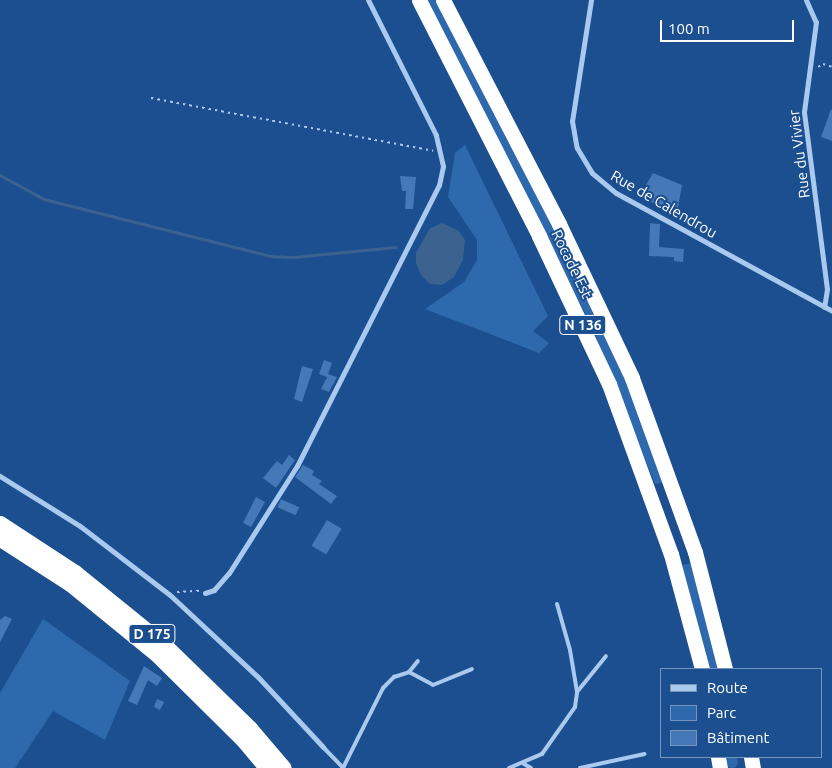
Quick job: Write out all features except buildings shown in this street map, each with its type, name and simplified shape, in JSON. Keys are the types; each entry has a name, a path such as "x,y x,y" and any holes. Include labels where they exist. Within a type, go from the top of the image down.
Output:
{"highway":[{"name":"Rocade Est","path":"419,0 543,244 609,384 671,554 702,668"},
{"name":"Rocade Est","path":"443,0 559,224 632,378 695,552 725,668"},
{"name":"D 175","path":"0,524 75,572 165,645 250,728 284,768"},
{"name":"D 175","path":"0,539 70,584 157,655 242,739 266,768"}],"street":[{"path":"205,594 214,590 229,573 260,528 333,399 439,185 443,166 436,135 368,0"},
{"name":"Rue de Calendrou","path":"591,0 572,120 577,148 592,174 616,193 832,311"},
{"name":"Rue du Vivier","path":"806,0 816,22 807,73 804,112 827,289 824,307"},
{"path":"0,476 80,526 170,595 258,677 323,747"}],"lane":[{"path":"509,768 524,764 542,754 560,732 574,707 577,692 570,650 557,604"},
{"path":"577,692 606,656"},
{"path":"323,747 343,768 383,688 394,677 409,672 418,661"},
{"path":"409,672 433,686 472,669"},
{"path":"580,768 644,754"},
{"path":"524,764 531,768"}],"path":[{"path":"807,73 823,64 832,67"},
{"path":"151,98 418,150 441,151"},
{"path":"170,595 181,589 205,594"}],"green space":[{"path":"426,0 436,0 572,264 623,373 665,482 655,484 592,327"},
{"path":"465,145 548,316 533,331 549,343 539,353 425,309 464,282 477,260 477,240 448,197 455,153"},
{"path":"691,563 719,668 710,668 682,565"},
{"path":"43,619 130,681 105,740 53,711 15,768 0,768 0,693"},
{"path":"728,758 736,758 738,764 734,768 730,768 726,764"}],"shaded area":[{"path":"442,223 459,231 465,240 463,260 454,277 442,285 430,284 421,275 416,263 416,253 430,228"}],"waterway":[{"path":"0,175 44,199 271,256 293,257 396,247"}]}
